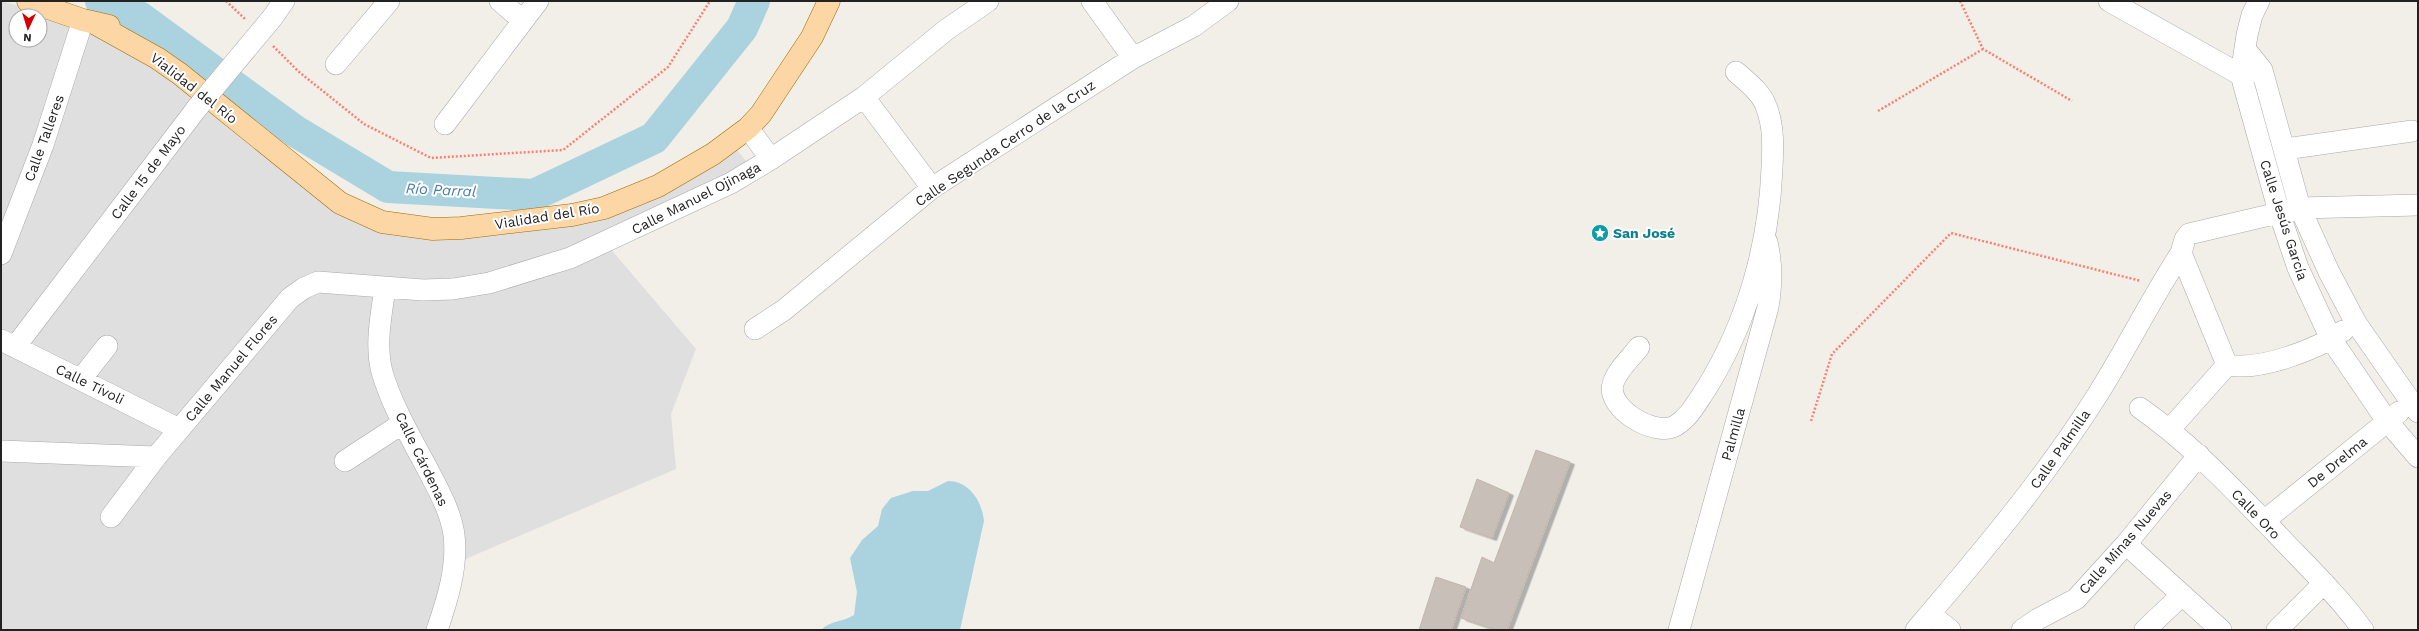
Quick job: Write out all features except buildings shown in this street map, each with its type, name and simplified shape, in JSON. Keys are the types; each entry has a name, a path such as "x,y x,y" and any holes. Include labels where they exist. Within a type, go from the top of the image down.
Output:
{"main road":[{"name":"Vialidad del Río","path":"28,1 89,22 111,26 143,37 187,63 246,113 264,132 271,145 313,183 340,203 382,222 404,226 461,228 572,215 630,199 658,186 713,154 748,128 765,108 812,37 828,1"}],"street":[{"name":"Calle 15 de Mayo","path":"8,343 197,108 272,18 284,1"},
{"path":"336,64 389,1"},
{"path":"500,1 522,20"},
{"path":"445,124 522,20 538,1"},
{"path":"946,30 965,1"},
{"name":"Calle Manuel Ojinaga","path":"385,288 423,290 460,288 489,283 570,258 731,183 771,159 864,97 946,30 988,1"},
{"path":"1092,1 1133,58"},
{"name":"Calle Segunda Cerro de la Cruz","path":"754,329 784,310 932,188 1133,58 1194,26 1228,1"},
{"path":"2109,1 2241,75 2262,70"},
{"name":"Calle Jesús García","path":"2259,1 2252,15 2241,75 2279,212 2298,268 2332,339 2387,421 2418,457"},
{"name":"Calle Talleres","path":"1,254 44,146 89,22"},
{"name":"Calle Jesús García","path":"2245,49 2262,70 2285,149 2300,208 2328,272 2356,323 2414,407"},
{"path":"1639,347 1615,378 1613,384 1614,399 1619,407 1648,426 1656,429 1667,429 1683,419 1695,406 1730,347 1749,297 1766,237 1771,195 1773,143 1771,122 1766,104 1736,72"},
{"path":"864,97 932,188"},
{"path":"748,128 771,159"},
{"path":"2285,149 2412,130"},
{"name":"Calle Palmilla","path":"1916,630 2034,487 2069,437 2098,394 2159,286 2182,249 2189,234 2199,230 2300,208 2418,205"},
{"name":"Palmilla","path":"1679,630 1768,307 1772,285 1772,267 1766,237"},
{"path":"2182,249 2227,365"},
{"name":"Calle Manuel Flores","path":"111,517 156,457 290,298 304,288 318,282 385,288"},
{"name":"Calle Cárdenas","path":"385,288 379,350 382,372 403,423 440,491 449,514 454,535 451,582 437,630"},
{"path":"2227,365 2254,366 2332,339 2356,323"},
{"name":"Calle Tívoli","path":"8,343 180,428"},
{"path":"81,380 107,346"},
{"path":"2170,429 2227,365"},
{"name":"De Drelma","path":"2264,521 2387,421 2414,407"},
{"name":"Calle Oro","path":"2140,408 2170,429 2199,455 2324,583 2363,630"},
{"path":"345,460 403,423"},
{"path":"1,451 156,457"},
{"name":"Calle Minas Nuevas","path":"2022,630 2038,619 2076,600 2126,544 2199,455"},
{"path":"2126,544 2221,630"},
{"path":"2277,630 2324,583"},
{"path":"2145,630 2182,594"},
{"path":"1930,614 1950,630"}],"path":[{"path":"1960,1 1983,49 2072,101"},
{"path":"1878,111 1983,49"},
{"path":"1811,421 1832,354 1951,233 2159,286"}],"shaded area":[{"path":"1,1 26,8 8,8 8,48 48,48 48,14 80,23 130,43 380,227 615,207 729,140 755,172 609,247 696,349 671,414 676,469 442,569 436,611 429,630 1,630"}],"water":[{"path":"948,481 962,484 968,488 980,506 984,521 960,630 821,630 829,624 854,615 857,592 850,558 862,540 878,526 882,509 891,498 913,491 928,491"}],"waterway":[{"name":"Río Parral","path":"101,1 139,17 295,131 388,187 534,195 654,138 742,28 754,1"}],"place":[{"name":"San José","path":"1600,233"}]}
